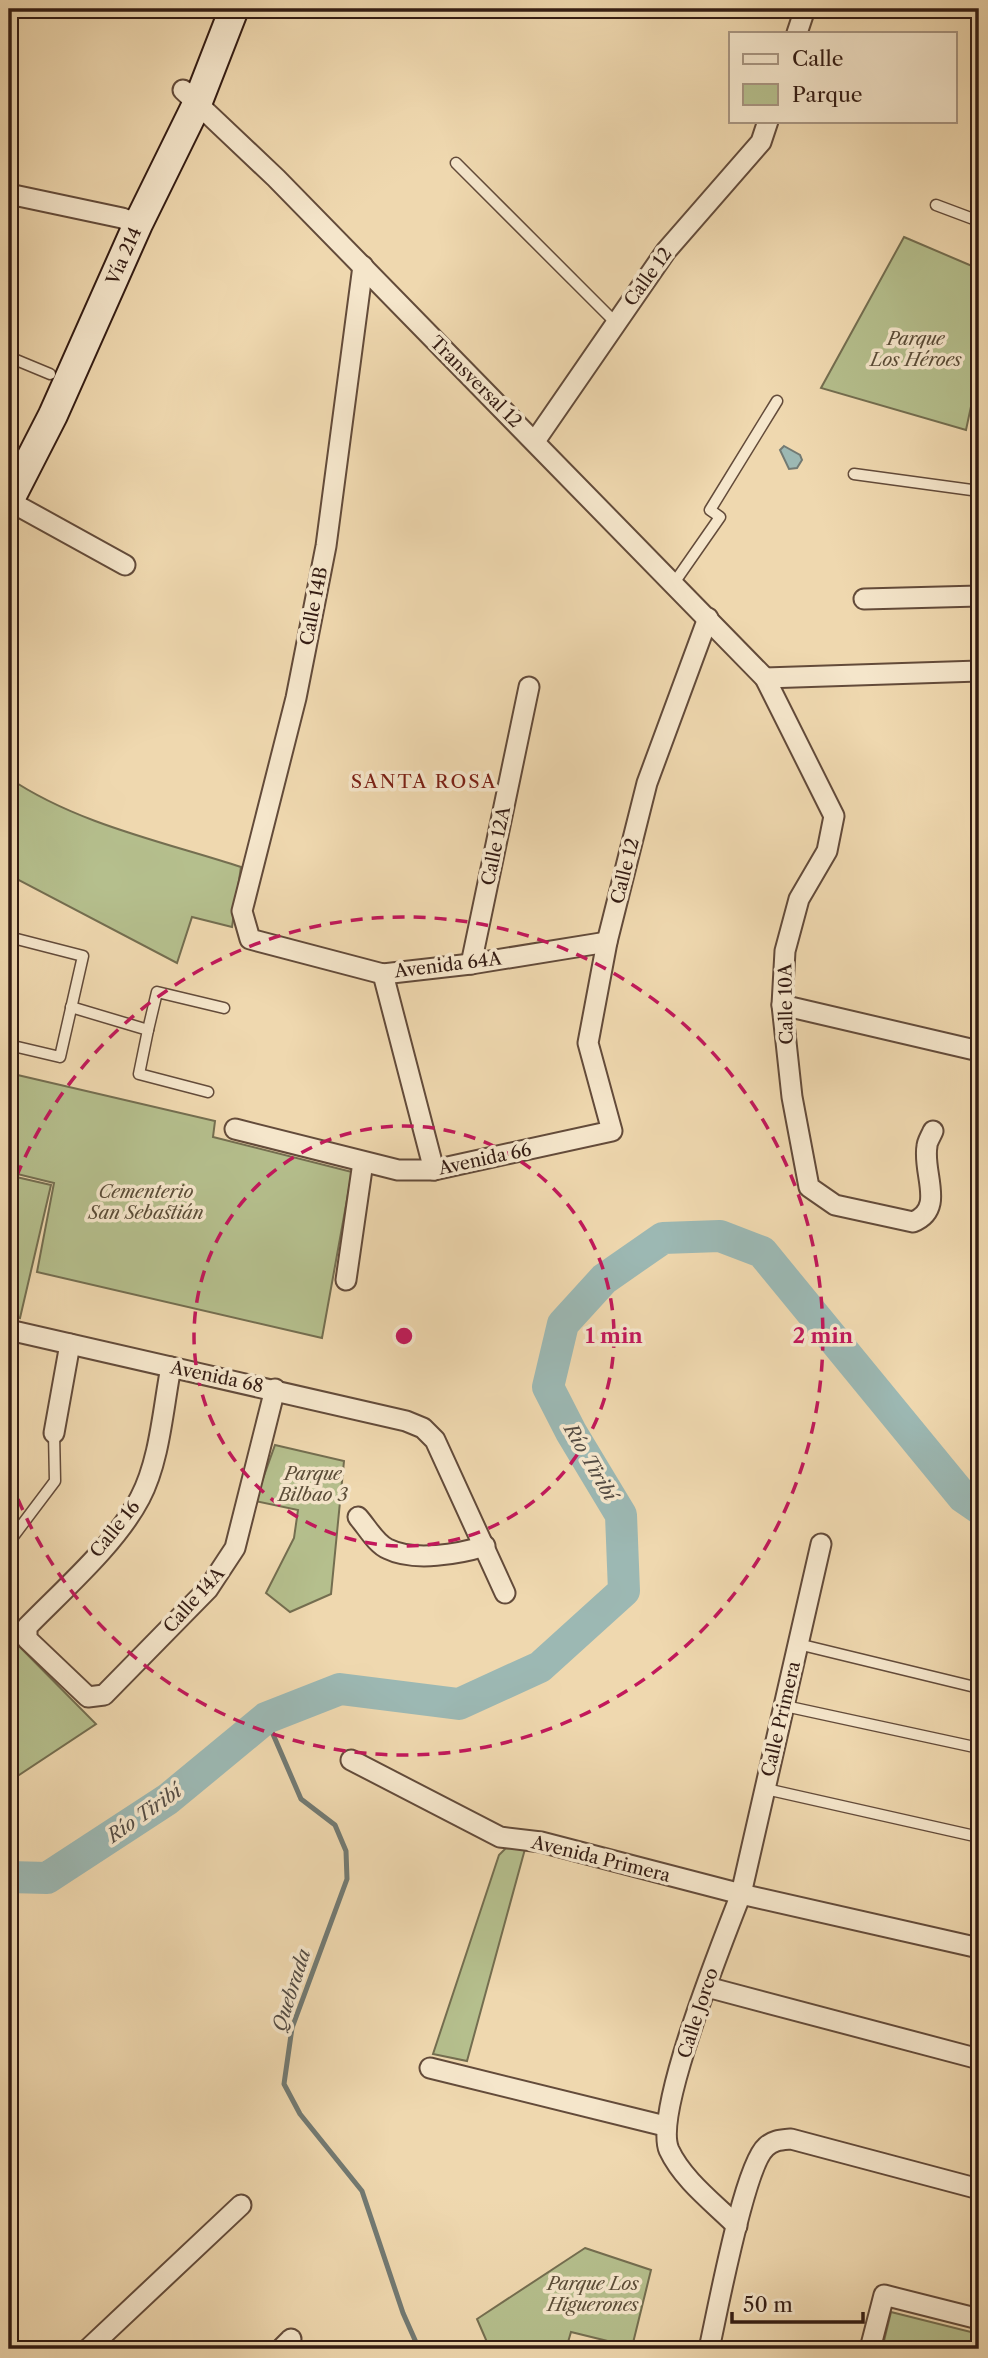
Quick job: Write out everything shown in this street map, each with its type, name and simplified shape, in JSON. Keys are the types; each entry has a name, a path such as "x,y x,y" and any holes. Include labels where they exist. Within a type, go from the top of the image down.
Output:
{"main road":[{"name":"Vía 214","path":"190,97 215,9"},
{"name":"Vía 214","path":"9,459 234,9"},
{"name":"Vía 214","path":"9,501 53,415 130,221"}],"street":[{"path":"797,32 805,9"},
{"name":"Transversal 12","path":"190,97 276,178 765,678"},
{"name":"Calle 12","path":"535,441 666,251 761,142 768,122"},
{"path":"9,194 130,221"},
{"name":"Calle 14B","path":"250,939 242,911 296,698 326,545 362,267"},
{"path":"9,501 125,565"},
{"path":"864,599 979,596"},
{"name":"Calle 12","path":"612,1131 588,1043 607,942 647,783 708,618"},
{"path":"765,678 979,671"},
{"name":"Calle 10A","path":"765,678 834,816 827,851 799,899 785,951 782,1006 792,1097 809,1187 835,1205 913,1222 925,1217 931,1208 927,1146 933,1131"},
{"name":"Calle 12A","path":"471,964 529,687"},
{"name":"Avenida 64A","path":"250,939 383,974 471,964 607,942"},
{"path":"383,974 434,1170"},
{"path":"782,1006 979,1051"},
{"name":"Avenida 66","path":"235,1129 398,1170 434,1170 612,1131"},
{"path":"346,1280 362,1162"},
{"name":"Avenida 68","path":"9,1330 275,1389 423,1428 435,1440 485,1546"},
{"path":"54,1433 70,1344"},
{"name":"Calle 16","path":"88,1697 27,1639 27,1627 125,1522 141,1496 151,1466 171,1367"},
{"name":"Calle 14A","path":"88,1697 104,1695 208,1589 226,1564 243,1526 275,1389"},
{"path":"358,1517 388,1550 451,1556 485,1546 505,1593"},
{"name":"Calle Primera","path":"741,1894 821,1544"},
{"name":"Avenida Primera","path":"351,1760 500,1838 541,1842 741,1894"},
{"path":"741,1894 979,1948"},
{"name":"Calle Jorco","path":"665,2126 707,1987 741,1894"},
{"path":"707,1987 979,2059"},
{"path":"430,2068 665,2126 669,2149 688,2178 737,2226"},
{"path":"709,2349 755,2161 765,2148 776,2140 791,2139 979,2189"},
{"path":"88,2349 241,2205"},
{"path":"870,2349 884,2295 979,2319"}],"lane":[{"path":"456,163 616,323"},
{"path":"936,205 976,219 979,210"},
{"path":"9,357 50,374"},
{"path":"674,583 720,517 710,510 777,401"},
{"path":"855,474 979,491"},
{"path":"9,937 83,956 60,1057 9,1045"},
{"path":"208,1091 139,1074 157,992 224,1008"},
{"path":"71,1007 148,1030"},
{"path":"9,1542 55,1481 54,1433"},
{"path":"797,1644 979,1688"},
{"path":"785,1706 979,1748"},
{"path":"766,1789 979,1837"}],"green space":[{"name":"Parque Los Héroes","path":"904,237 979,269 979,369 966,430 821,388"},
{"path":"9,778 35,794 92,820 241,867 232,927 192,917 177,963 9,875"},
{"name":"Cementerio San Sebastián","path":"9,1073 215,1121 213,1137 352,1172 322,1338 37,1272 54,1183 9,1172"},
{"path":"12,1176 51,1185 20,1318 9,1316 9,1190"},
{"name":"Parque Bilbao 3","path":"275,1445 344,1461 331,1594 290,1612 266,1593 294,1538 298,1510 255,1501"},
{"path":"9,1636 96,1724 13,1779 9,1775"},
{"path":"506,1848 525,1849 467,2061 433,2054 499,1855"},
{"name":"Parque Los Higuerones","path":"585,2248 651,2270 632,2347 571,2332 566,2349 490,2349 477,2319"},
{"path":"891,2312 979,2334 979,2349 882,2349"}],"water":[{"path":"784,446 800,455 802,460 797,468 789,469 780,450"}],"waterway":[{"name":"Río Tiribí","path":"9,1877 47,1878 168,1799 266,1718 340,1689 459,1704 540,1667 624,1591 621,1515 571,1432 548,1387 563,1324 604,1279 663,1238 720,1236 762,1252 963,1497 979,1508"},
{"name":"Quebrada","path":"266,1718 301,1799 335,1825 346,1851 347,1879 292,2028 284,2084 300,2114 362,2191 403,2313 419,2349"}],"district":[{"name":"SANTA ROSA","path":"424,781"}]}
